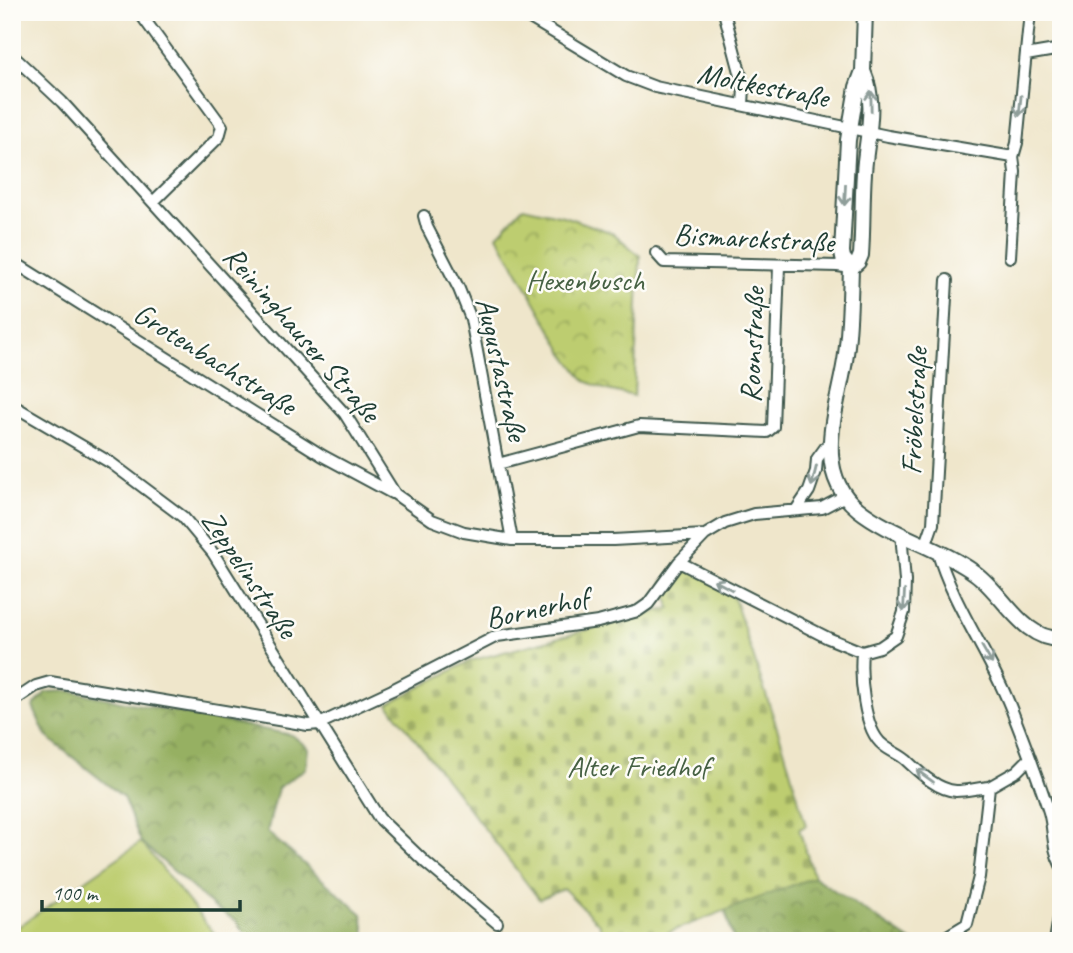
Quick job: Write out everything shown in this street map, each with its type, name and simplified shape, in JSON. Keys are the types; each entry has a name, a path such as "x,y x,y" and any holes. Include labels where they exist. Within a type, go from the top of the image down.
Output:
{"street":[{"path":"139,12 222,126 219,137 154,201"},
{"name":"Moltkestraße","path":"520,12 626,76 665,89 868,131 1013,157"},
{"path":"724,12 744,87 743,105"},
{"path":"865,12 863,71 849,127 842,252 851,268 846,354 830,441 835,473 845,496 870,518 931,547 978,575 1000,595 1031,631 1045,638 1061,639"},
{"path":"1010,257 1015,172 1013,157 1017,143 1030,12"},
{"path":"1026,55 1061,49"},
{"name":"Reininghauser Straße","path":"12,55 62,102 154,201 345,414 395,494 432,520 464,532 512,540 613,540 705,535 725,523 754,514 822,508 845,496"},
{"path":"851,268 861,255 872,105 871,89 863,71"},
{"name":"Augustastraße","path":"424,216 471,319 512,540"},
{"name":"Bismarckstraße","path":"656,253 664,262 851,268"},
{"name":"Grotenbachstraße","path":"12,261 323,456 395,494"},
{"name":"Roonstraße","path":"498,464 639,426 767,432 773,427 779,266"},
{"name":"Fröbelstraße","path":"931,547 947,280"},
{"name":"Zeppelinstraße","path":"12,405 111,463 183,517 213,554 319,724"},
{"path":"796,510 810,491 817,459 830,441"},
{"path":"679,562 828,638 862,652 880,647 896,636 904,612 905,581 901,533"},
{"name":"Bornerhof","path":"12,702 36,686 50,682 309,725 319,724 393,690 497,636 598,621 638,611 658,592 679,562 705,535"},
{"path":"931,547 955,600 1003,687 1049,814 1055,853 1061,865"},
{"path":"862,652 860,674 863,700 876,736 881,744 901,756 929,780 954,791 989,787 1017,771 1029,759"},
{"path":"319,724 379,818 426,863 497,923"},
{"path":"939,941 967,924 979,877 989,787"},
{"path":"1057,941 1061,918"}],"green space":[{"path":"853,163 858,164 856,243 850,242"},
{"name":"Hexenbusch","path":"523,207 563,216 613,233 640,256 634,396 607,390 585,381 564,353 497,235"},
{"name":"Alter Friedhof","path":"685,569 731,589 784,749 806,826 799,829 814,877 674,930 652,941 605,941 599,924 564,889 539,899 388,704 470,661 670,608 663,581"},
{"path":"70,691 292,735 308,748 306,768 278,788 267,832 362,914 366,941 249,941 236,921 215,908 141,842 123,797 46,736 33,707 46,692"},
{"path":"141,842 220,941 12,941 12,931"},
{"path":"814,877 911,941 734,941 725,910"}]}
